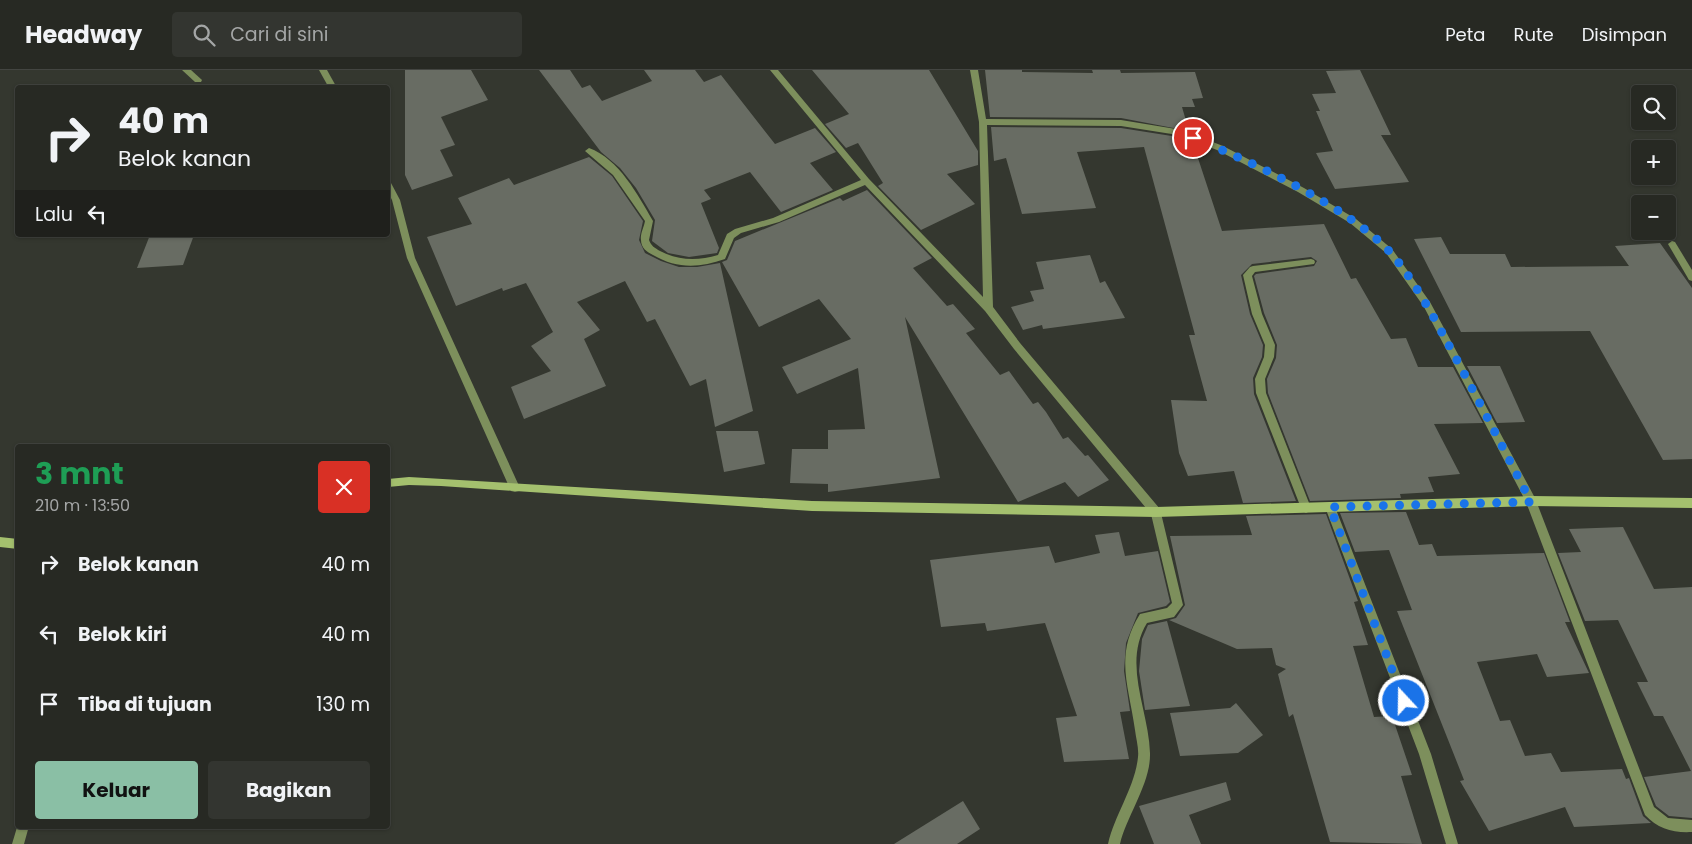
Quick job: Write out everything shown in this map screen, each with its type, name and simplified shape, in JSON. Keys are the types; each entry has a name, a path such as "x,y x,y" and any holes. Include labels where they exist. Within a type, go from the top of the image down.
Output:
{"street":[{"path":"186,70 198,80"},
{"path":"323,70 331,85"},
{"path":"774,70 866,181 988,308 1017,346 1156,512 1178,605 1170,613 1144,618 1135,628 1130,644 1132,681 1144,758 1136,785 1117,827 1114,844"},
{"path":"974,70 983,122 988,308"},
{"path":"983,122 1121,123 1179,132 1220,148 1353,220 1389,251 1426,305 1531,502 1649,811 1660,822 1675,827 1692,826"},
{"path":"589,151 603,158 615,170 640,206 649,221 645,240 649,249 667,260 686,265 710,262 722,257 730,236 738,231 776,220 866,181"},
{"path":"390,189 396,200 411,258 515,488"},
{"path":"1672,244 1692,278"},
{"path":"1306,508 1261,394 1260,379 1269,357 1270,345 1257,314 1247,275 1253,269 1311,262"},
{"path":"390,483 409,480 812,506 1156,512 1531,502 1692,503"},
{"path":"1330,507 1425,754 1452,844"},
{"path":"0,542 15,544"},
{"path":"18,844 22,829"}],"building":[{"path":"405,70 471,70 488,100 441,117 455,145 440,150 453,176 412,190 405,175"},
{"path":"539,70 570,70 582,88 590,85 602,101 652,81 644,70 695,70 704,82 721,75 775,144 815,128 836,152 810,163 833,190 781,212 750,172 704,190 711,199 701,203 719,248 717,253 689,257 668,253 652,241 655,220 636,188 620,168 601,152"},
{"path":"812,70 929,70 978,151 978,165 947,174 975,204 921,230 878,186 883,183 858,143 846,148 825,124 849,114"},
{"path":"985,70 1093,73 1092,70 1120,70 1121,73 1195,72 1203,98 1192,99 1195,107 1182,107 1189,131 1121,118 990,117"},
{"path":"1360,70 1391,135 1381,135 1409,182 1335,189 1316,153 1333,151 1316,111 1320,111 1312,94 1336,93 1326,71"},
{"path":"991,127 1121,128 1178,137 1193,143 1222,231 1324,224 1351,279 1356,278 1391,339 1406,338 1418,367 1453,367 1483,423 1434,424 1460,474 1428,477 1434,492 1400,494 1401,498 1310,501 1268,393 1267,379 1276,358 1277,345 1264,313 1254,276 1256,274 1314,266 1317,261 1311,257 1252,264 1241,275 1250,314 1263,345 1262,357 1253,378 1254,394 1296,501 1243,503 1234,471 1188,476 1179,453 1171,400 1207,401 1189,335 1195,335 1144,147 1077,152 1096,208 1022,214 1006,158 994,161"},
{"path":"589,157 612,176 643,221 639,240 645,253 679,267 697,267 720,263 753,411 715,427 706,379 690,386 655,319 647,322 625,281 577,302 600,330 584,339 606,386 524,419 511,387 551,371 531,346 553,332 526,283 503,291 502,288 456,306 427,237 472,224 458,198 509,178 514,185"},
{"path":"867,190 932,258 913,268 947,306 953,304 975,329 966,333 1000,375 1009,371 1033,404 1038,402 1046,412 1063,439 1068,437 1085,456 1088,455 1109,480 1078,497 1065,482 1018,502 905,317 940,478 828,492 828,484 790,483 792,449 828,449 828,430 865,429 858,368 797,394 782,367 851,339 819,299 759,327 722,262 727,260 735,241 840,198 843,201"},
{"path":"149,237 193,237 183,265 137,268"},
{"path":"1441,237 1450,254 1505,254 1511,267 1629,266 1615,246 1660,243 1692,288 1692,459 1663,460 1590,331 1461,332 1414,239"},
{"path":"1090,255 1100,283 1105,281 1125,318 1043,329 1042,325 1023,330 1011,307 1034,301 1030,291 1044,289 1036,262"},
{"path":"1467,366 1500,366 1525,422 1497,423"},
{"path":"716,431 758,431 765,464 724,472"},
{"path":"1406,512 1419,545 1432,544 1437,556 1544,553 1570,622 1565,622 1589,673 1547,677 1537,654 1477,662 1500,721 1510,720 1525,756 1551,753 1561,772 1622,769 1626,779 1629,778 1643,816 1651,823 1574,827 1565,807 1489,831 1460,781 1464,780 1397,611 1412,610 1389,550 1355,552 1340,513"},
{"path":"1326,514 1358,601 1354,602 1368,645 1353,646 1374,717 1392,716 1412,775 1401,776 1422,844 1330,842 1293,714 1289,717 1278,674 1286,669 1276,665 1272,648 1237,649 1169,620 1176,618 1185,605 1170,536 1252,535 1246,516"},
{"path":"1623,527 1654,589 1692,587 1692,818 1669,816 1656,806 1644,777 1691,771 1663,716 1654,716 1637,682 1648,682 1618,620 1585,621 1558,553 1581,552 1569,529"},
{"path":"1119,532 1125,556 1158,551 1170,602 1166,606 1138,613 1126,643 1124,671 1130,711 1120,712 1129,759 1064,762 1056,718 1077,716 1045,623 987,631 985,623 941,627 930,560 1049,546 1055,563 1100,553 1095,535"},
{"path":"1167,621 1190,706 1145,710 1139,671 1142,639 1148,625"},
{"path":"1236,703 1263,735 1238,753 1180,756 1170,713 1230,708"},
{"path":"1226,782 1231,800 1189,815 1201,844 1154,844 1139,806"},
{"path":"963,801 980,829 957,844 894,844"}],"route":[{"path":"1193,138 1220,148 1302,190 1353,220 1389,251 1426,305 1464,373 1531,502 1330,507 1404,701"}]}
